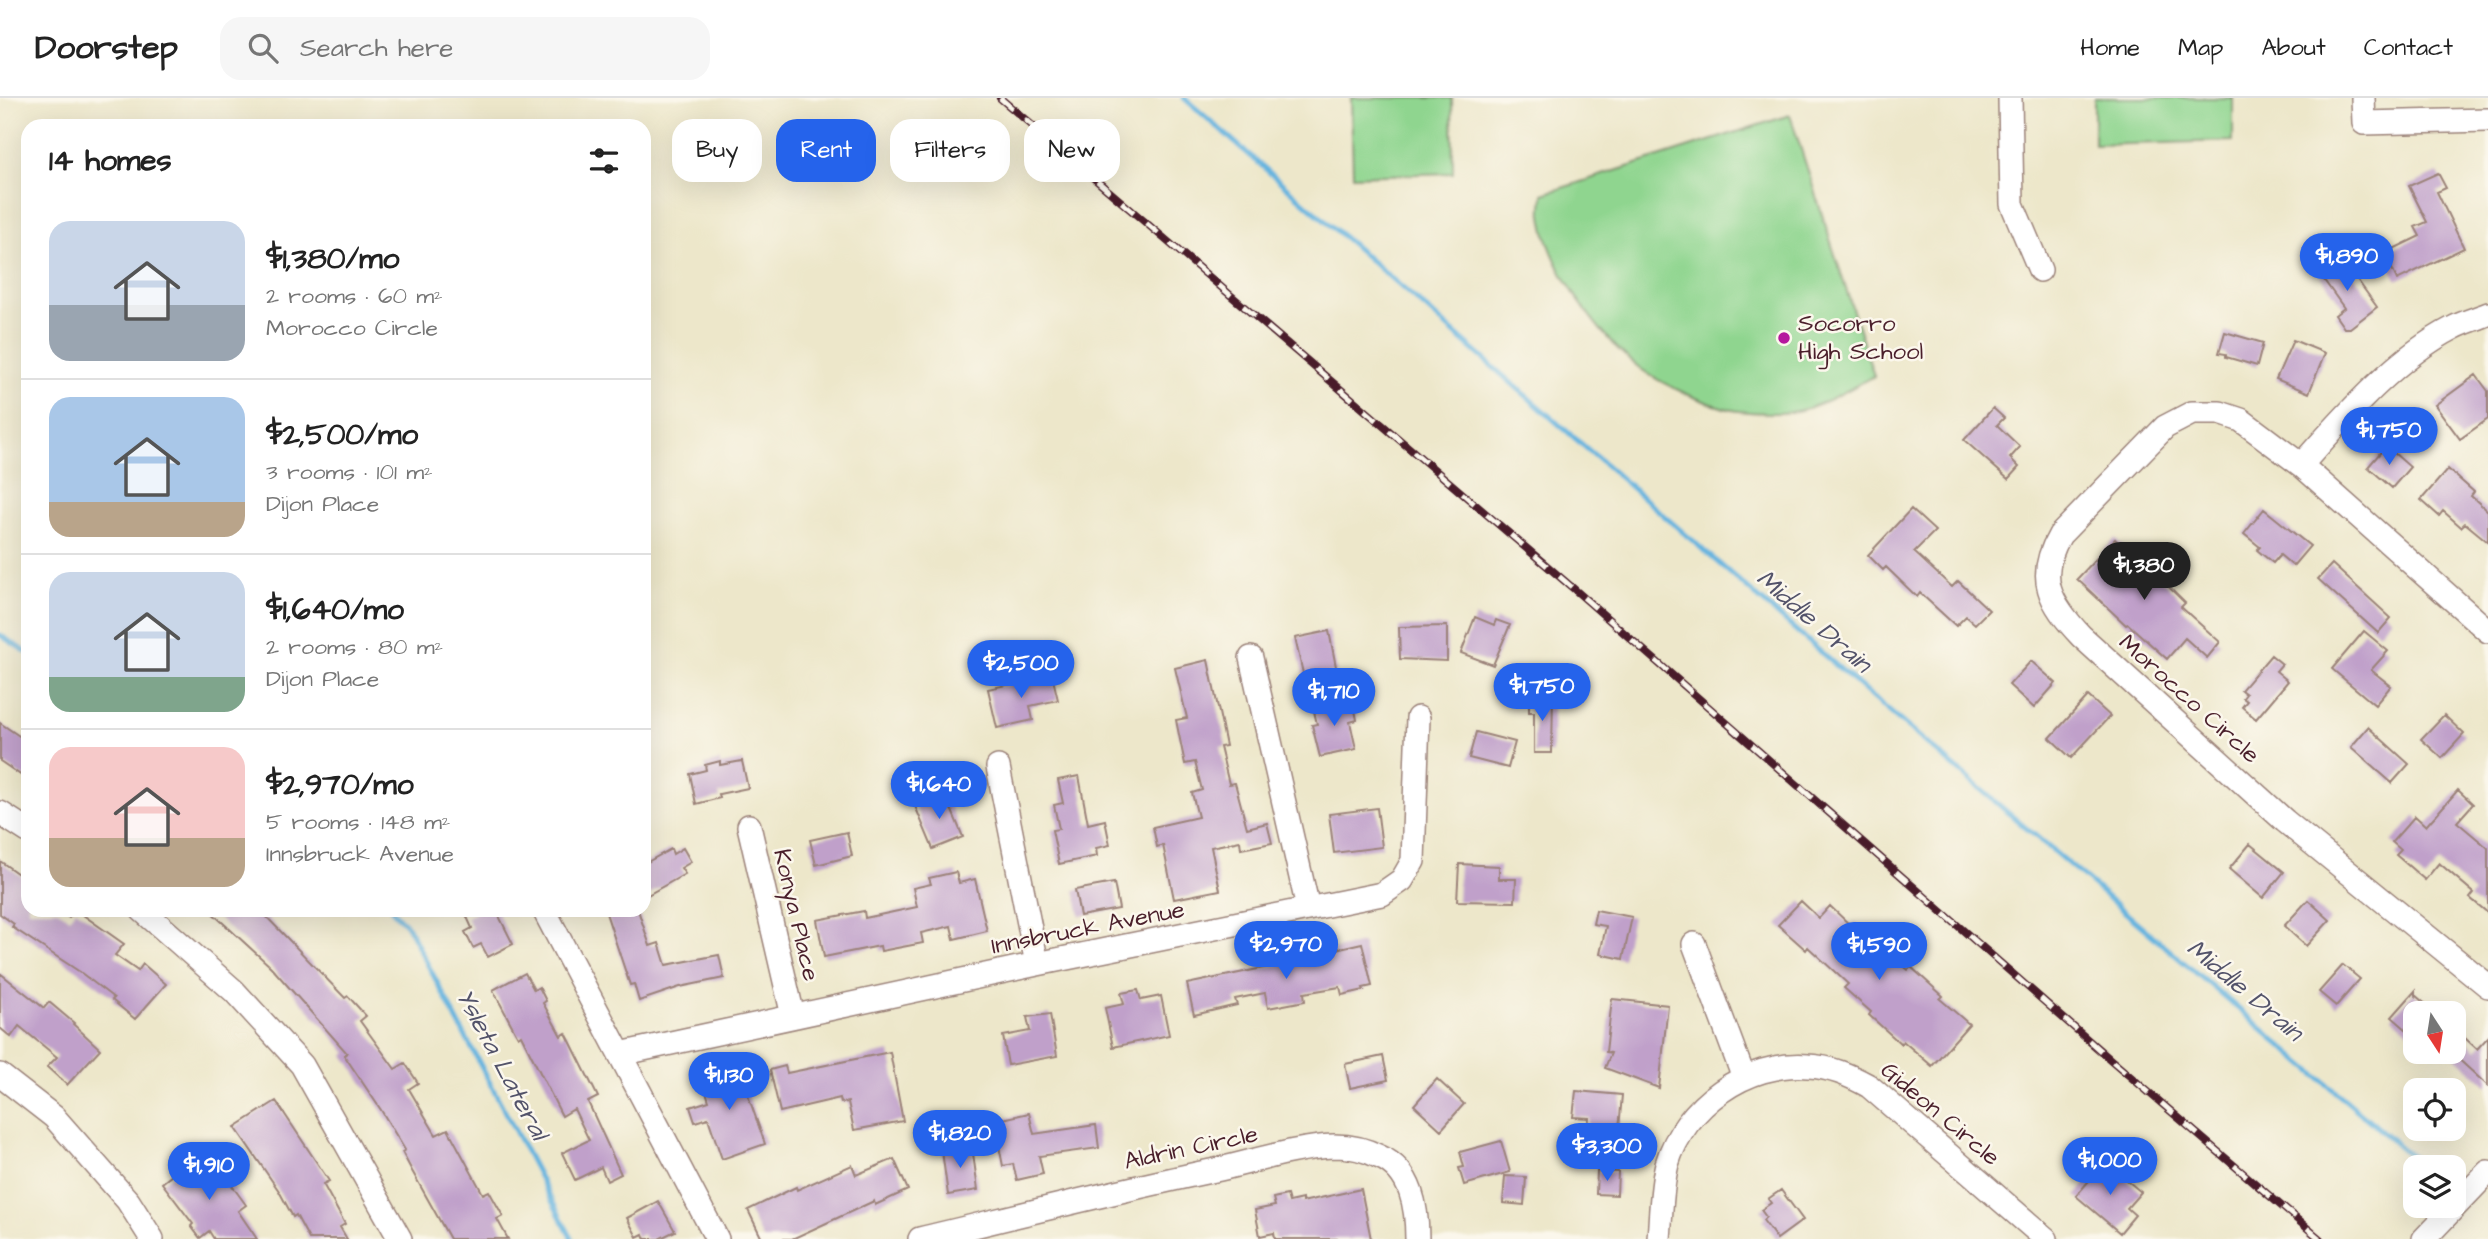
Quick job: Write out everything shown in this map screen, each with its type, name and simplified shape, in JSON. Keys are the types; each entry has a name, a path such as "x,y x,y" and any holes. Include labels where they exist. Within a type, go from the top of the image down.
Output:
{"street":[{"path":"2010,98 2012,204 2040,270"},
{"path":"2363,98 2364,123 2488,120"},
{"path":"2301,465 2337,424 2398,366 2453,328 2488,314"},
{"name":"Morocco Circle","path":"2488,631 2301,465 2241,420 2220,413 2192,413 2165,427 2060,535 2048,564 2047,582 2053,601 2063,617 2081,636 2285,821 2488,986"},
{"path":"1251,658 1308,908"},
{"name":"Innsbruck Avenue","path":"620,1054 1037,964 1382,894 1409,872 1415,847 1418,718"},
{"path":"998,766 1037,964"},
{"path":"0,813 21,826"},
{"name":"Konya Place","path":"749,825 793,1016"},
{"path":"150,917 234,991 302,1065 400,1239"},
{"path":"548,917 718,1239"},
{"path":"1694,944 1744,1078"},
{"name":"Gideon Circle","path":"1659,1239 1667,1164 1679,1135 1703,1106 1744,1078 1760,1072 1804,1065 1842,1072 1869,1086 2046,1239"},
{"path":"0,1075 54,1117 128,1201 152,1239"},
{"name":"Aldrin Circle","path":"920,1239 1163,1181 1332,1146 1362,1150 1381,1157 1399,1171 1413,1199 1417,1239"},
{"path":"2424,1239 2488,1172"}],"green space":[{"path":"1351,98 1452,98 1453,173 1353,176"},
{"path":"2094,98 2233,98 2233,141 2094,145"},
{"path":"1790,115 1874,376 1829,400 1793,412 1733,410 1698,399 1660,381 1625,356 1609,339 1578,300 1554,257 1542,215 1543,194"}],"building":[{"path":"2438,173 2446,188 2437,192 2464,248 2397,280 2385,253 2420,236 2415,227 2427,222 2409,186"},
{"path":"2343,260 2377,307 2350,328 2344,328 2335,315 2344,308 2316,269"},
{"path":"2225,332 2263,343 2257,366 2219,353"},
{"path":"2293,340 2325,353 2309,393 2276,379"},
{"path":"2476,375 2488,391 2488,419 2460,439 2435,405"},
{"path":"1993,408 2004,418 1997,425 2020,447 2010,458 2019,467 2008,479 1964,440"},
{"path":"2386,446 2410,467 2392,488 2368,467"},
{"path":"2448,469 2474,492 2471,496 2488,511 2488,542 2465,523 2461,527 2443,511 2439,516 2421,500"},
{"path":"1911,509 1935,531 1914,552 1952,587 1958,581 1989,610 1975,624 1966,616 1956,626 1920,593 1917,597 1886,567 1883,570 1868,555"},
{"path":"2264,509 2310,546 2293,566 2280,555 2273,563 2257,550 2260,547 2244,534"},
{"path":"2115,539 2137,560 2139,558 2185,603 2181,607 2220,642 2207,658 2185,638 2167,659 2077,579"},
{"path":"2332,564 2391,618 2378,633 2318,579"},
{"path":"1475,617 1494,625 1496,620 1510,625 1493,665 1461,653"},
{"path":"1447,626 1447,661 1400,659 1399,627"},
{"path":"1329,631 1337,672 1304,678 1295,638"},
{"path":"2364,631 2388,651 2371,670 2391,686 2375,705 2332,669"},
{"path":"2271,655 2282,664 2276,671 2288,681 2256,719 2242,707 2247,701 2243,698 2246,694 2241,690"},
{"path":"1208,660 1226,746 1220,747 1229,784 1235,783 1247,828 1267,823 1272,843 1241,849 1240,841 1211,847 1220,890 1174,899 1163,845 1157,847 1153,827 1198,817 1192,793 1202,790 1195,762 1185,764 1176,720 1187,718 1175,668"},
{"path":"2031,661 2056,683 2034,708 2009,685"},
{"path":"1052,675 1058,700 1030,706 1033,720 997,728 988,689"},
{"path":"1553,696 1552,753 1534,753 1534,712 1529,712 1529,697"},
{"path":"2088,696 2110,716 2071,758 2050,738"},
{"path":"1345,700 1346,706 1354,705 1357,720 1350,722 1356,749 1320,757 1312,725 1317,724 1313,707"},
{"path":"2444,715 2464,734 2442,758 2421,739"},
{"path":"0,723 21,737 21,775 0,761"},
{"path":"2368,727 2409,764 2392,783 2351,747"},
{"path":"1476,732 1515,742 1508,768 1469,758"},
{"path":"720,761 720,765 742,761 748,788 719,794 720,798 696,804 690,774 706,770 705,765"},
{"path":"1079,776 1088,824 1105,820 1110,845 1096,848 1097,856 1059,864 1052,830 1059,829 1054,805 1063,803 1058,780"},
{"path":"2458,790 2473,804 2457,822 2488,848 2488,913 2470,898 2474,893 2439,863 2425,880 2396,855 2401,850 2392,842 2415,816 2426,826"},
{"path":"945,794 963,837 933,849 915,806"},
{"path":"1377,808 1382,847 1334,853 1329,814"},
{"path":"847,832 852,856 816,865 810,840"},
{"path":"2250,844 2284,872 2263,898 2229,869"},
{"path":"683,848 691,862 681,868 685,874 651,893 651,860 671,849 673,854"},
{"path":"0,861 21,876 21,917 86,917 124,944 115,955 138,971 143,964 166,984 135,1019 112,1000 114,998 12,927 14,924 0,914"},
{"path":"1459,864 1499,866 1499,879 1516,879 1515,902 1457,901"},
{"path":"956,872 959,883 975,879 987,931 954,939 951,926 921,933 923,943 881,951 880,946 824,957 817,920 864,911 865,918 917,907 913,888 931,884 929,878"},
{"path":"1114,883 1119,909 1080,916 1075,890"},
{"path":"2308,900 2330,920 2306,946 2284,926"},
{"path":"1801,901 1819,918 1830,906 1852,927 1855,923 1908,970 1911,967 1943,996 1940,999 1969,1024 1932,1066 1903,1041 1901,1044 1869,1015 1871,1012 1844,988 1848,984 1808,947 1806,950 1778,925"},
{"path":"1596,910 1632,917 1623,959 1600,954 1606,926 1593,924"},
{"path":"217,917 267,917 345,998 348,996 366,1016 360,1021 395,1069 405,1063 418,1083 409,1089 436,1135 448,1129 483,1194 489,1191 503,1216 497,1219 508,1239 450,1239 402,1152 405,1150 344,1055 347,1053 271,967"},
{"path":"467,917 500,917 513,944 488,957 481,944 473,948 465,932 472,928"},
{"path":"607,917 640,917 650,946 659,943 666,965 719,955 724,978 680,987 639,1001 634,984 630,985"},
{"path":"1362,943 1372,986 1363,988 1364,990 1342,995 1340,987 1304,993 1305,1001 1268,1008 1265,993 1235,999 1237,1005 1194,1015 1187,984 1315,957 1314,954"},
{"path":"2343,965 2360,979 2336,1006 2319,992"},
{"path":"0,973 44,1008 49,1002 100,1049 67,1085 47,1067 57,1057 19,1026 11,1037 0,1028"},
{"path":"525,973 534,990 539,987 546,1001 543,1003 561,1036 566,1033 598,1097 588,1102 621,1174 607,1181 601,1167 575,1180 562,1153 589,1140 574,1109 562,1116 521,1035 518,1037 493,990"},
{"path":"1138,990 1141,1000 1161,996 1169,1035 1113,1047 1105,1008 1124,1004 1121,993"},
{"path":"2415,991 2415,995 2422,1001 2406,1001"},
{"path":"1612,999 1668,1005 1659,1088 1605,1068 1611,1053 1606,1052"},
{"path":"2403,1005 2403,1027 2392,1017"},
{"path":"1050,1014 1057,1056 1008,1065 1003,1036 1030,1031 1027,1017"},
{"path":"2488,1037 2488,1086 2464,1064 2466,1064 2466,1039 2477,1049"},
{"path":"890,1052 903,1121 854,1130 848,1102 841,1103 840,1098 780,1112 770,1070 785,1066 787,1073"},
{"path":"1383,1056 1388,1080 1350,1088 1345,1064"},
{"path":"737,1064 765,1144 722,1159 708,1118 695,1122 690,1107 709,1101 701,1076"},
{"path":"1437,1079 1464,1104 1441,1130 1414,1105"},
{"path":"1576,1091 1622,1095 1618,1140 1587,1137 1589,1118 1573,1117"},
{"path":"276,1101 329,1181 323,1184 345,1224 340,1227 347,1239 309,1239 296,1215 293,1217 279,1191 235,1127"},
{"path":"1029,1113 1034,1134 1096,1125 1099,1148 1039,1156 1043,1174 1017,1180 1013,1164 1003,1166 994,1121"},
{"path":"1501,1141 1510,1172 1464,1185 1459,1168 1464,1167 1460,1152"},
{"path":"972,1146 978,1190 948,1195 942,1151"},
{"path":"199,1154 222,1184 228,1180 246,1205 238,1211 257,1239 214,1239 209,1231 200,1238 191,1226 193,1224 162,1183"},
{"path":"894,1159 908,1190 875,1205 874,1201 792,1239 762,1239 748,1210 852,1165 856,1175"},
{"path":"2105,1162 2141,1192 2127,1208 2135,1215 2120,1233 2076,1196"},
{"path":"1597,1171 1618,1172 1617,1195 1596,1194"},
{"path":"1505,1176 1526,1177 1524,1205 1503,1203"},
{"path":"1361,1189 1371,1239 1275,1239 1274,1233 1260,1236 1255,1210 1275,1206 1273,1198 1287,1195 1289,1202 1302,1199 1302,1202"},
{"path":"1781,1190 1803,1220 1777,1239 1763,1220 1766,1217 1761,1210 1771,1203 1768,1199"},
{"path":"658,1201 675,1231 659,1239 645,1239 643,1234 637,1237 627,1218"}],"waterway":[{"name":"Middle Drain","path":"1184,98 1870,695 2410,1155"},
{"name":"Ysleta Lateral","path":"0,635 21,648"},
{"name":"Ysleta Lateral","path":"399,917 408,927 572,1239"}],"railway":[{"path":"1000,98 1574,589 2111,1060 2320,1239"}],"place":[{"name":"Socorro High School","path":"1784,338"}]}
